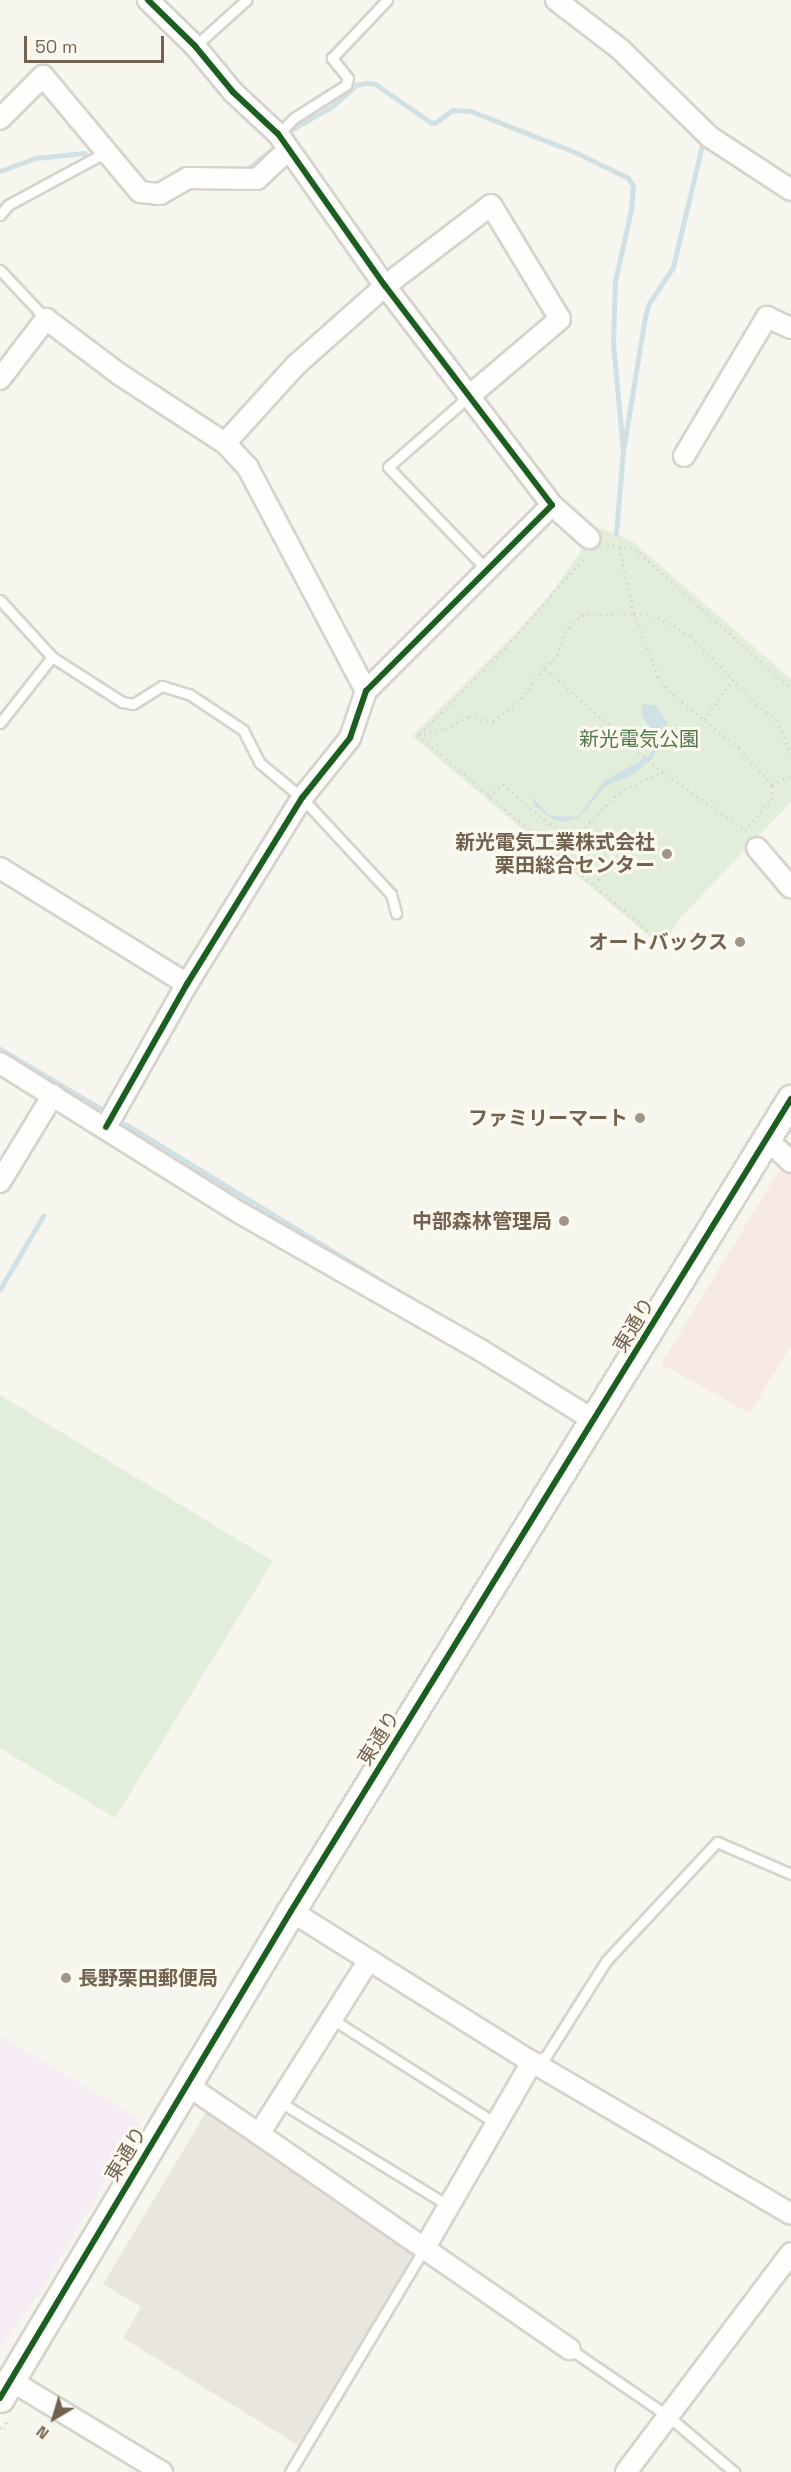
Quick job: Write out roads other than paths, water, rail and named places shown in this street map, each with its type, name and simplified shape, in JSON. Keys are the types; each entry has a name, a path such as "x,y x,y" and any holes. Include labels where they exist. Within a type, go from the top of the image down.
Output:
{"street":[{"path":"148,0 195,46 233,92 283,142 468,397 552,505 592,543"},
{"path":"556,0 620,49 710,137 791,190"},
{"path":"0,119 43,76 140,192 160,194 188,178 257,179 283,142"},
{"path":"225,442 296,365 386,286 491,205 560,319 468,397"},
{"path":"684,456 767,317 791,328"},
{"path":"0,379 46,319 119,374 225,442 249,468 366,691"},
{"path":"106,1127 187,984 302,798 350,738 366,691 552,505"},
{"path":"757,848 791,888"},
{"path":"0,868 187,984"},
{"path":"0,1062 242,1214 482,1350 595,1421"},
{"path":"2,1174 53,1095"},
{"name":"東通り","path":"5,2389 291,1911 595,1421 791,1099"},
{"path":"767,1139 791,1162"},
{"path":"291,1911 532,2062 791,2214"},
{"path":"260,2134 369,1960"},
{"path":"424,2249 532,2062"},
{"path":"187,2085 570,2349"},
{"path":"626,2472 791,2253"},
{"path":"5,2389 162,2472"}],"lane":[{"path":"195,46 246,0"},
{"path":"283,142 294,118 346,85 348,78 332,58 387,0"},
{"path":"0,215 8,205 106,152"},
{"path":"0,270 46,319"},
{"path":"468,397 388,467 486,569"},
{"path":"0,601 52,657 122,702 133,704 162,686 189,694 243,730 260,762 302,798 391,894 396,913"},
{"path":"0,723 52,657"},
{"path":"532,2062 546,2056 606,1961 717,1842 791,1874"},
{"path":"332,2019 497,2124"},
{"path":"280,2102 449,2206"},
{"path":"290,2472 424,2249"},
{"path":"570,2349 668,2416 734,2472"}],"waterway":[{"path":"292,129 331,107 356,85 375,84 430,122 435,123 452,110 471,111 577,153 628,178 633,186 631,210 615,281 613,343 623,451"},
{"path":"616,533 623,451 645,317 648,305 673,267 703,141"},
{"path":"245,171 273,148"},
{"path":"0,171 36,158 85,153"},
{"path":"0,1049 103,1110"},
{"path":"125,1124 419,1304"},
{"path":"0,1289 43,1216"}],"place":[{"name":"新光電気工業株式会社 栗田総合センター","path":"667,854"},
{"name":"オートバックス","path":"740,942"},
{"name":"ファミリーマート","path":"640,1118"},
{"name":"中部森林管理局","path":"564,1221"},
{"name":"長野栗田郵便局","path":"66,1978"}],"park label":[{"name":"新光電気公園","path":"639,739"}]}
